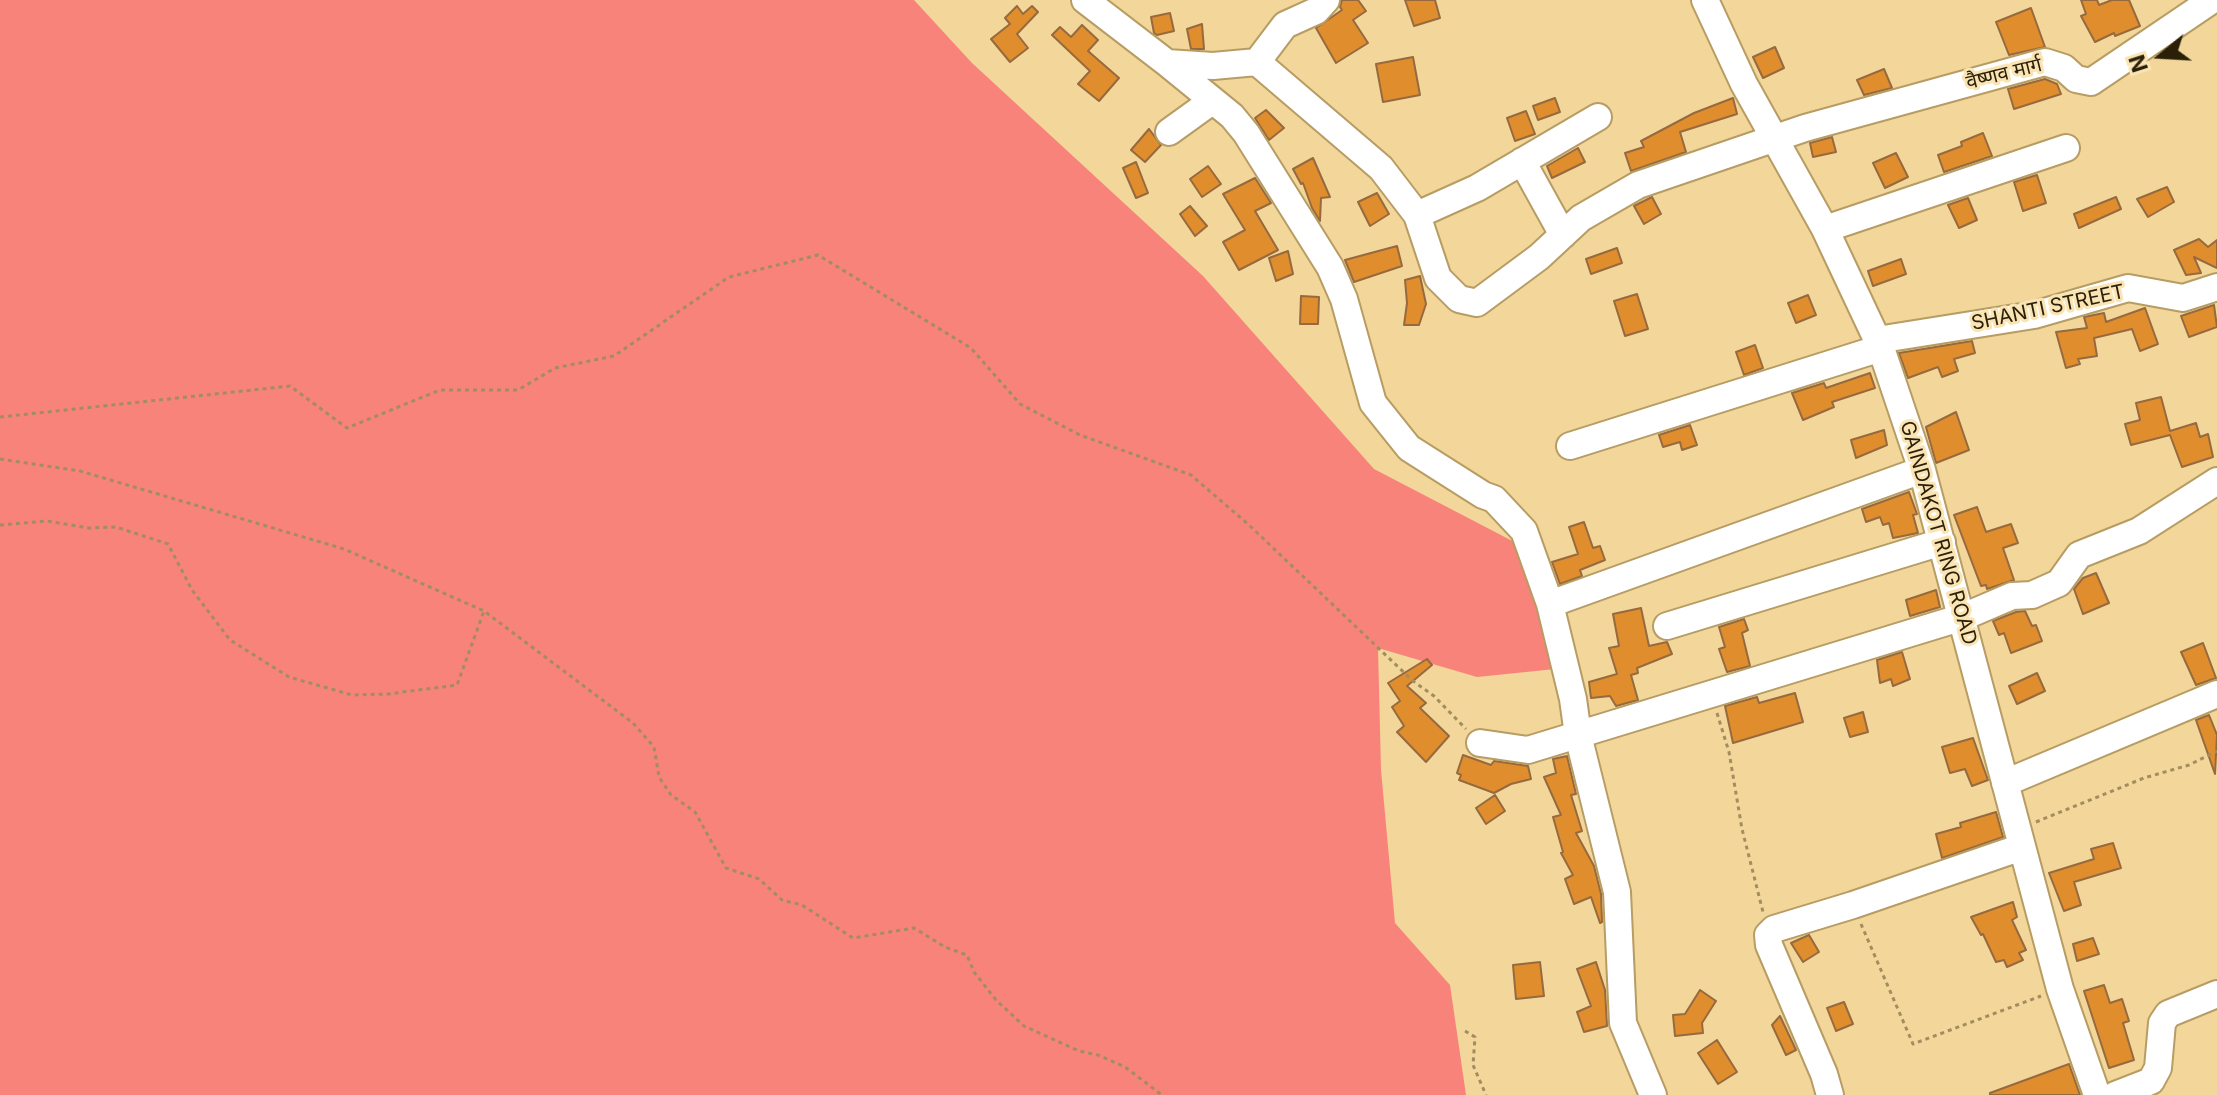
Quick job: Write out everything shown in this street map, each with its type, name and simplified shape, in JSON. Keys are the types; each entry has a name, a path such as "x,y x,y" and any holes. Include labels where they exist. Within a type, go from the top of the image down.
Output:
{"street":[{"path":"1257,62 1285,25 1316,11 1326,0"},
{"name":"GAINDAKOT RING ROAD","path":"1705,0 1744,84 1825,229 1879,344 1922,470 2060,989 2097,1095"},
{"name":"वैष्णव मार्ग","path":"1773,139 2045,62 2064,68 2076,79 2091,82 2212,0"},
{"path":"1087,1 1232,116 1246,133 1330,267 1344,299 1373,403 1409,448 1494,499 1524,531 1550,604 1573,699 1578,735 1617,892 1623,1023 1653,1095"},
{"path":"1167,63 1213,66 1257,62 1381,168 1417,215 1438,278 1459,299 1477,303 1539,257 1581,218 1638,185 1773,139"},
{"path":"1169,132 1212,101"},
{"path":"1417,215 1477,188 1598,117"},
{"path":"1825,229 2066,148"},
{"path":"1522,161 1563,235"},
{"name":"SHANTI STREET","path":"1570,446 1879,344 2034,315 2128,288 2183,298 2217,287"},
{"path":"1550,604 1922,470"},
{"path":"1480,743 1528,750 1963,617 2012,596 2032,595 2059,583 2079,555 2139,531 2217,481"},
{"path":"1667,626 1942,542"},
{"path":"2005,783 2217,694"},
{"path":"1830,1095 1769,945 1768,935 1774,929 1853,905 2019,838"},
{"path":"2115,1095 2151,1081 2158,1068 2162,1023 2168,1014 2217,994"}],"path":[{"path":"0,417 290,386 347,428 440,390 518,390 555,368 614,356 729,277 818,255 971,348 1020,404 1080,435 1191,475 1249,525 1413,681 1434,696 1480,743"},
{"path":"0,459 80,471 344,549 484,611 633,723 654,747 659,777 671,795 695,812 726,868 759,879 782,900 802,905 853,938 914,928 945,947 967,955 974,972 996,1000 1024,1026 1079,1051 1098,1055 1125,1067 1162,1095"},
{"path":"0,525 47,521 89,528 116,527 168,544 192,590 230,640 289,677 352,695 457,685 484,611"},
{"path":"1711,694 1729,752 1742,829 1768,935"},
{"path":"2019,838 2071,810 2144,778 2189,765 2217,751"},
{"path":"1853,905 1913,1044 2060,989"},
{"path":"1465,1031 1475,1037 1473,1065 1486,1095"}],"shaded area":[{"path":"0,0 914,0 972,63 1203,276 1374,469 1522,546 1565,668 1477,677 1378,648 1381,770 1395,923 1450,985 1466,1095 0,1095"}],"building":[{"path":"1342,0 1358,0 1366,11 1353,20 1368,43 1336,63 1316,28 1342,10"},
{"path":"1405,0 1435,0 1440,18 1414,26"},
{"path":"2081,0 2097,0 2099,5 2112,0 2129,0 2140,26 2095,42 2081,16 2086,14"},
{"path":"1017,6 1023,14 1032,6 1038,12 1017,34 1028,48 1010,62 991,39 1010,24 1005,18"},
{"path":"2031,8 2045,47 2009,55 1996,22"},
{"path":"1170,13 1174,31 1154,33 1151,17"},
{"path":"1202,24 1204,49 1191,49 1187,29"},
{"path":"1082,25 1098,40 1088,51 1119,78 1099,101 1078,84 1090,71 1052,35 1060,27 1071,37"},
{"path":"1775,47 1784,68 1763,78 1753,57"},
{"path":"1413,57 1420,95 1383,102 1376,64"},
{"path":"1884,69 1892,88 1864,95 1857,80"},
{"path":"2045,79 2057,84 2061,94 2014,109 2008,89"},
{"path":"1555,98 1560,112 1538,120 1533,106"},
{"path":"1733,98 1737,114 1680,132 1686,152 1631,171 1625,153 1644,147 1641,141 1694,113"},
{"path":"1266,110 1284,128 1269,140 1255,118"},
{"path":"1526,111 1535,134 1515,141 1507,118"},
{"path":"1149,129 1161,145 1145,162 1131,150"},
{"path":"1983,133 1992,156 1944,172 1938,155 1962,146 1961,142"},
{"path":"1832,137 1836,152 1813,157 1810,143"},
{"path":"1578,148 1585,162 1552,178 1547,166"},
{"path":"1896,153 1908,177 1885,188 1873,163"},
{"path":"1313,158 1330,197 1321,198 1320,221 1303,183 1293,169"},
{"path":"1136,162 1148,193 1136,198 1123,168"},
{"path":"1208,166 1221,184 1202,197 1190,179"},
{"path":"2037,175 2046,203 2023,211 2014,182"},
{"path":"1255,178 1271,203 1255,211 1278,250 1239,270 1223,242 1245,230 1223,194"},
{"path":"2167,187 2174,202 2148,217 2137,199"},
{"path":"1377,193 1389,214 1370,226 1358,202"},
{"path":"1652,197 1661,214 1644,224 1634,206"},
{"path":"2116,197 2121,209 2079,228 2074,214"},
{"path":"1968,198 1977,220 1959,228 1948,205"},
{"path":"1190,206 1207,226 1195,236 1180,214"},
{"path":"2199,239 2208,247 2217,240 2217,268 2194,257 2201,273 2186,275 2174,250"},
{"path":"1397,246 1402,266 1354,282 1345,260"},
{"path":"1617,248 1622,263 1591,274 1586,259"},
{"path":"1288,251 1293,274 1276,281 1269,258"},
{"path":"1901,259 1906,274 1873,286 1868,271"},
{"path":"1420,276 1426,304 1419,325 1404,325 1407,303 1405,280"},
{"path":"1637,294 1648,329 1625,336 1614,301"},
{"path":"1808,295 1816,315 1796,323 1788,303"},
{"path":"1301,296 1319,297 1318,324 1300,324"},
{"path":"2214,305 2217,327 2189,337 2181,316"},
{"path":"2145,308 2158,344 2140,351 2132,329 2094,338 2097,356 2078,359 2080,364 2066,368 2056,332 2087,328 2084,317 2104,313 2106,322"},
{"path":"1972,341 1975,353 1954,359 1958,371 1942,377 1938,367 1908,378 1899,353"},
{"path":"1755,345 1763,368 1744,375 1736,352"},
{"path":"1870,373 1875,388 1832,402 1834,407 1803,420 1792,393 1824,383 1826,388"},
{"path":"2161,397 2170,431 2196,423 2200,437 2208,434 2213,457 2182,467 2170,435 2131,445 2125,424 2140,420 2136,403"},
{"path":"1956,412 1969,450 1936,463 1926,427"},
{"path":"1690,425 1697,445 1682,450 1680,442 1663,447 1659,435"},
{"path":"1884,430 1887,445 1856,458 1851,440"},
{"path":"1909,492 1917,514 1913,515 1918,533 1893,538 1889,523 1883,525 1880,517 1866,522 1862,509"},
{"path":"1977,507 1986,532 2011,524 2018,543 2003,548 2014,580 1987,589 1986,585 1981,586 1954,515"},
{"path":"1584,522 1593,548 1600,546 1605,560 1580,570 1582,576 1560,584 1552,562 1578,554 1569,527"},
{"path":"2096,573 2109,603 2083,614 2074,589 2083,578"},
{"path":"1936,590 1940,607 1910,616 1906,600"},
{"path":"1641,608 1649,646 1667,642 1672,654 1637,668 1638,673 1631,675 1638,700 1616,706 1610,696 1591,698 1589,682 1617,674 1609,648 1619,646 1613,614"},
{"path":"2025,611 2032,626 2036,625 2042,641 2011,653 2004,633 1999,635 1993,621"},
{"path":"1744,619 1748,630 1742,633 1750,666 1727,672 1719,649 1725,647 1719,627"},
{"path":"2203,643 2216,678 2196,685 2181,652"},
{"path":"1902,652 1910,679 1893,686 1891,679 1880,683 1877,660"},
{"path":"1427,659 1432,665 1407,686 1426,703 1420,708 1449,736 1426,762 1397,732 1404,726 1392,707 1400,701 1388,683"},
{"path":"2037,673 2045,691 2017,704 2009,686"},
{"path":"1795,693 1803,722 1733,743 1725,706 1757,697 1759,703"},
{"path":"1863,712 1868,732 1850,737 1844,718"},
{"path":"2209,715 2217,735 2215,774 2196,720"},
{"path":"1973,738 1988,780 1972,786 1965,769 1950,773 1942,747"},
{"path":"1463,755 1491,765 1494,761 1528,766 1531,779 1511,784 1494,793 1459,780 1461,775 1457,773"},
{"path":"1567,756 1576,794 1571,795 1582,831 1576,833 1594,866 1601,894 1600,923 1591,897 1574,904 1565,879 1573,875 1561,853 1553,817 1561,815 1544,777 1556,773 1553,759"},
{"path":"1495,795 1505,811 1486,824 1476,808"},
{"path":"1996,812 2003,837 1942,858 1936,834"},
{"path":"2113,843 2121,868 2074,882 2081,905 2064,911 2049,873 2094,859 2091,849"},
{"path":"2013,902 2017,917 2012,920 2026,950 2019,953 2023,960 2007,967 2004,960 1996,962 1971,917"},
{"path":"1809,935 1819,952 1803,962 1791,943"},
{"path":"2093,938 2099,954 2077,961 2073,944"},
{"path":"1540,962 1544,996 1516,999 1513,965"},
{"path":"1596,962 1605,990 1607,1026 1584,1032 1577,1012 1591,1006 1577,969"},
{"path":"2104,985 2110,1003 2122,999 2129,1021 2123,1023 2134,1060 2109,1068 2084,991"},
{"path":"1700,990 1716,1001 1702,1023 1703,1033 1675,1036 1673,1015 1685,1014"},
{"path":"1844,1002 1853,1024 1836,1031 1827,1008"},
{"path":"1780,1016 1796,1050 1786,1055 1772,1025"},
{"path":"1717,1040 1737,1072 1718,1084 1698,1053"},
{"path":"2069,1064 2080,1095 1990,1095 1990,1093"}]}
